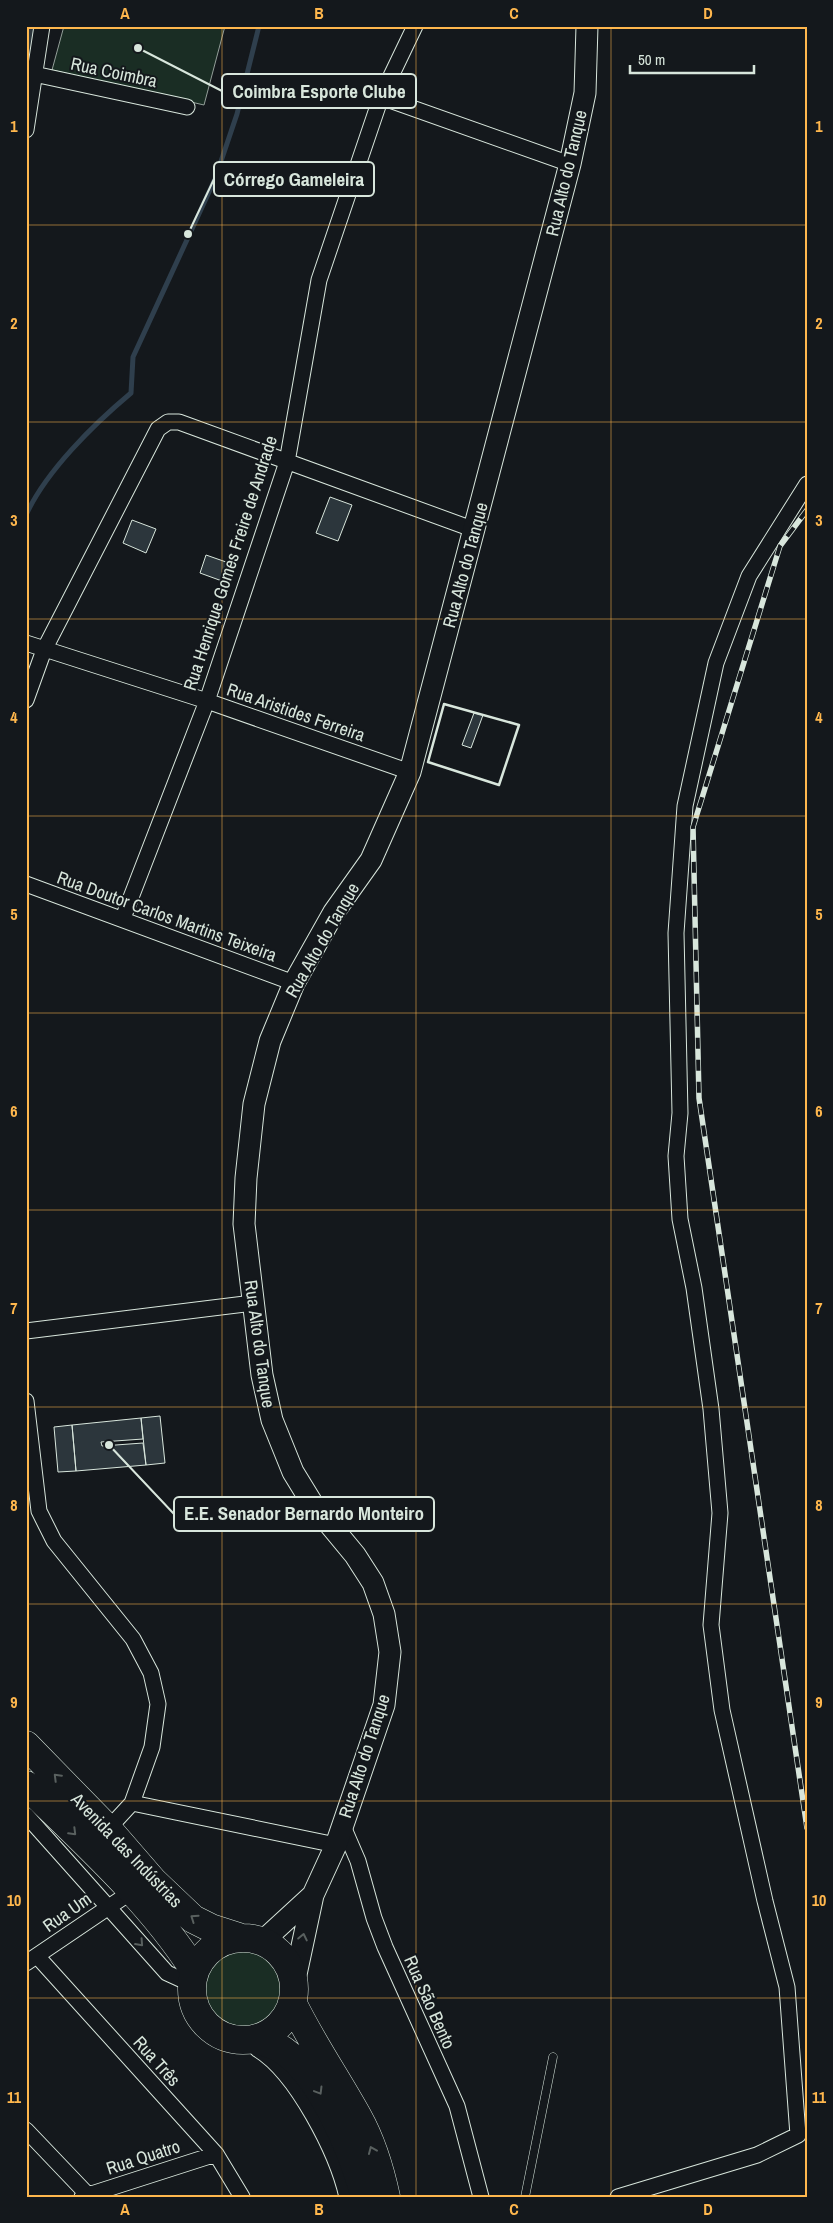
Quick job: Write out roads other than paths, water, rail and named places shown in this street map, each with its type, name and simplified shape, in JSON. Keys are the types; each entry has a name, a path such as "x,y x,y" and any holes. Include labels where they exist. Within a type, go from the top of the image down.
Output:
{"highway":[{"name":"Avenida das Indústrias","path":"26,1745 108,1829 153,1881 194,1919 211,1928 251,1939"},
{"name":"Avenida das Indústrias","path":"26,1785 131,1892 170,1935 192,1977"},
{"path":"365,2197 358,2171 338,2123 311,2079 284,2051 250,2040 222,2036 205,2024 194,2005 192,1977 204,1954 220,1942 251,1939 284,1956 310,2038 359,2118 378,2164 386,2197"},
{"path":"250,2040 272,2032 285,2019 294,1991"}],"main road":[{"name":"Rua Alto do Tanque","path":"294,1991 313,1895 336,1845 384,1705 390,1652 384,1614 373,1584 355,1555 312,1503 293,1472 272,1420 262,1375 244,1224 246,1178 254,1104 270,1041 294,983 334,912 371,860 410,772 570,164 585,93 587,26"},
{"name":"Rua Alto do Tanque","path":"251,1939 313,1895"}],"street":[{"path":"26,130 42,26"},
{"name":"Rua Henrique Gomes Freire de Andrade","path":"122,918 207,701 286,462 319,280 381,96 415,26"},
{"name":"Rua Coimbra","path":"34,74 186,107"},
{"path":"381,96 570,164"},
{"path":"26,700 44,650 158,429 168,422 180,422 475,530"},
{"path":"618,2197 757,2155 798,2135 787,1987 765,1901 722,1710 711,1624 720,1513 712,1410 694,1288 680,1219 676,1156 680,1112 676,933 684,806 716,662 749,576 807,484"},
{"name":"Rua Aristides Ferreira","path":"26,643 207,701 410,772"},
{"name":"Rua Doutor Carlos Martins Teixeira","path":"26,884 294,983"},
{"path":"26,1331 253,1303"},
{"path":"26,1401 39,1511 54,1541 133,1639 151,1673 158,1704 152,1747 132,1803 108,1829"},
{"path":"132,1803 336,1845"},
{"path":"26,1815 167,1973 192,1977"},
{"name":"Rua São Bento","path":"342,1824 358,1861 379,1932 456,2106 481,2197"},
{"name":"Rua Um","path":"31,1960 107,1906 131,1892"},
{"name":"Rua Três","path":"31,1960 216,2154 242,2197"},
{"path":"250,2040 270,2057 292,2084 330,2146 347,2197"},
{"path":"26,2130 85,2196"},
{"name":"Rua Quatro","path":"85,2196 216,2154"}],"lane":[{"path":"525,2197 553,2057"}],"waterway":[{"path":"26,515 35,498 58,465 102,419 131,393 133,357 215,179 237,114 259,26"}],"railway":[{"path":"807,510 780,546 693,827 699,1098 807,1828"}],"place":[{"name":"Coimbra Esporte Clube","path":"138,48"},
{"name":"Córrego Gameleira","path":"188,234"},
{"name":"E.E. Senador Bernardo Monteiro","path":"109,1445"}]}
